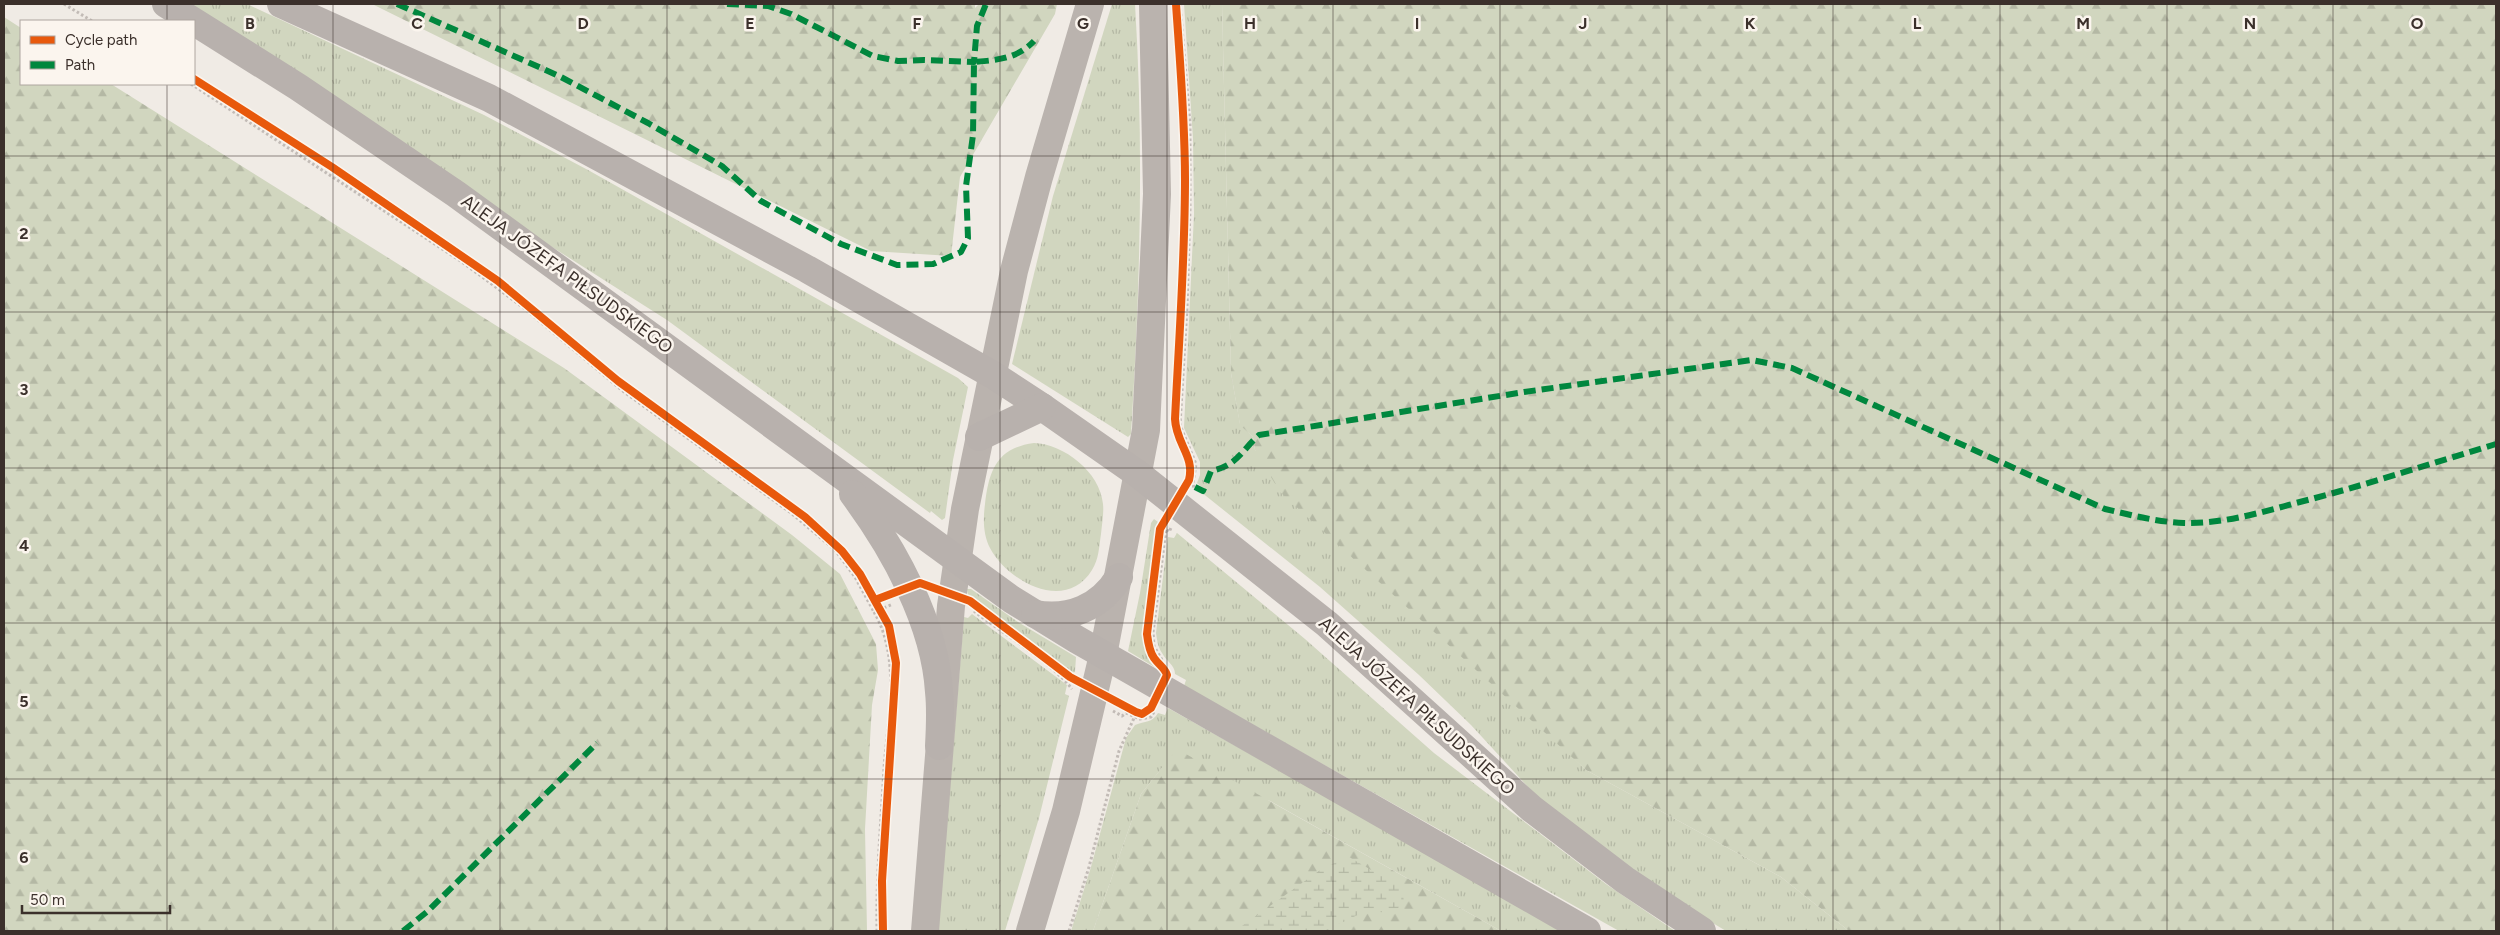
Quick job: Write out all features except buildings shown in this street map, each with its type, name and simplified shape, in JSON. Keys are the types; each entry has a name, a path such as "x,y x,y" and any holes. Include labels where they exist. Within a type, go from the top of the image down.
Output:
{"main road":[{"name":"ALEJA JÓZEFA PIŁSUDSKIEGO","path":"166,4 191,20"},
{"path":"281,4 489,98 807,270 993,376"},
{"path":"925,931 956,560 979,437 1014,271 1039,177 1090,4"},
{"path":"1030,931 1066,810 1094,695 1119,577 1146,430 1157,194 1152,4"},
{"name":"ALEJA JÓZEFA PIŁSUDSKIEGO","path":"195,22 298,87 456,194 956,560 1033,614 1103,654"},
{"name":"ALEJA JÓZEFA PIŁSUDSKIEGO","path":"993,376 1042,407 1138,474 1179,506 1327,624 1532,809 1625,880 1702,931"},
{"path":"979,437 1042,407"},
{"path":"823,462 851,491 872,521 899,563 914,596 937,672 939,746"},
{"path":"1033,614 1057,616 1079,612 1101,599 1119,577"},
{"path":"1103,654 1166,681 1587,931"}],"path":[{"path":"64,4 90,20"},
{"path":"74,4 100,20"},
{"path":"1094,695 1142,714 1151,708 1166,681 1154,646 1152,632 1166,529 1169,532 1189,480 1192,464 1178,439 1175,419 1183,273 1185,179 1182,83 1176,4"},
{"path":"952,600 970,600 1122,716 1126,713 1134,718 1145,719 1151,716 1156,709 1161,712 1167,675 1148,645 1147,634 1160,528 1195,486 1192,483 1197,468 1180,425 1188,307 1190,124 1180,4"},
{"path":"195,80 340,172 498,281 618,381 805,517 842,551 860,574 877,610 886,637 890,685 876,892 877,931"},
{"path":"193,85 462,262 524,309 624,392 791,513 840,556 890,626 896,663 882,881 883,931"},
{"path":"877,610 914,596"},
{"path":"1069,931 1090,867 1119,751 1134,718"}],"green space":[{"path":"187,4 247,4 484,115 588,170 958,378 968,387 953,460 945,518 942,520 931,511 930,513 667,320 541,240"},
{"path":"372,4 975,4 975,8 979,4 1057,4 1055,14 960,177 951,256 871,251"},
{"path":"1112,4 1135,4 1138,58 1140,165 1139,273 1131,434 1128,437 1012,364 1053,196"},
{"path":"1184,4 1222,4 1231,373 1240,424 1253,437 1255,450 1586,770 1781,877 1849,931 1726,931 1670,897 1540,800 1471,725 1419,675 1320,587 1201,492 1203,488 1197,483 1200,475 1200,462 1184,428 1194,214 1193,139"},
{"path":"1222,4 2496,4 2496,931 1849,931 1781,877 1586,770 1280,492 1255,450 1253,437 1240,425 1231,373"},
{"path":"4,17 20,27 20,85 113,85 564,368 792,535 840,574 876,644 878,670 872,705 865,829 867,931 4,931"},
{"path":"1034,443 1057,448 1079,462 1095,481 1103,504 1096,562 1081,583 1068,589 1053,591 1038,588 1023,581 998,560 990,548 986,537 984,510 989,481 997,463 1011,450"},
{"path":"1154,519 1158,522 1143,635 1147,653 1161,671 1128,651 1140,593 1151,523"},
{"path":"1177,533 1305,639 1434,753 1606,884 1675,931 1619,931 1184,686 1186,680 1175,674 1174,668 1160,648 1156,633 1168,537 1174,538"},
{"path":"967,589 971,589 1018,622 1076,657 1075,672 1071,673 968,596"},
{"path":"972,614 1067,685 1065,694 1069,696 1039,818 1005,931 938,931 964,617 968,618"},
{"path":"1168,708 1566,931 1501,931 1270,801 1162,768 1141,794 1093,931 1071,931 1091,867 1126,738 1135,725 1151,720 1158,713 1165,715"},
{"path":"1177,749 1501,931 1093,931 1141,794"},
{"path":"1349,857 1402,888 1404,902 1393,913 1366,911 1324,931 1235,931 1323,868"}],"marked path":[{"path":"397,4 559,76 648,123 722,166 761,201 841,244 897,265 933,264 961,252 968,238 966,186 973,135 974,62 1006,58 1021,52 1034,41"},
{"path":"727,4 768,6 791,14 873,56 898,61 974,62 977,26 986,4"},
{"path":"1195,487 1203,491 1211,471 1233,461 1259,435 1524,392 1752,360 1792,368 2105,509 2164,521 2184,523 2212,522 2254,514 2346,489 2496,444"},
{"path":"403,931 428,911 597,743"}],"cycle path":[{"path":"875,600 920,583 970,601 1070,677 1136,712 1142,714 1151,708 1167,675 1152,655 1147,634 1160,529 1189,480 1190,472 1187,457 1178,436 1175,419 1185,209 1185,157 1176,4"},
{"path":"195,80 332,167 498,281 618,381 805,517 842,551 860,574 889,626 896,663 882,881 883,931"}]}
